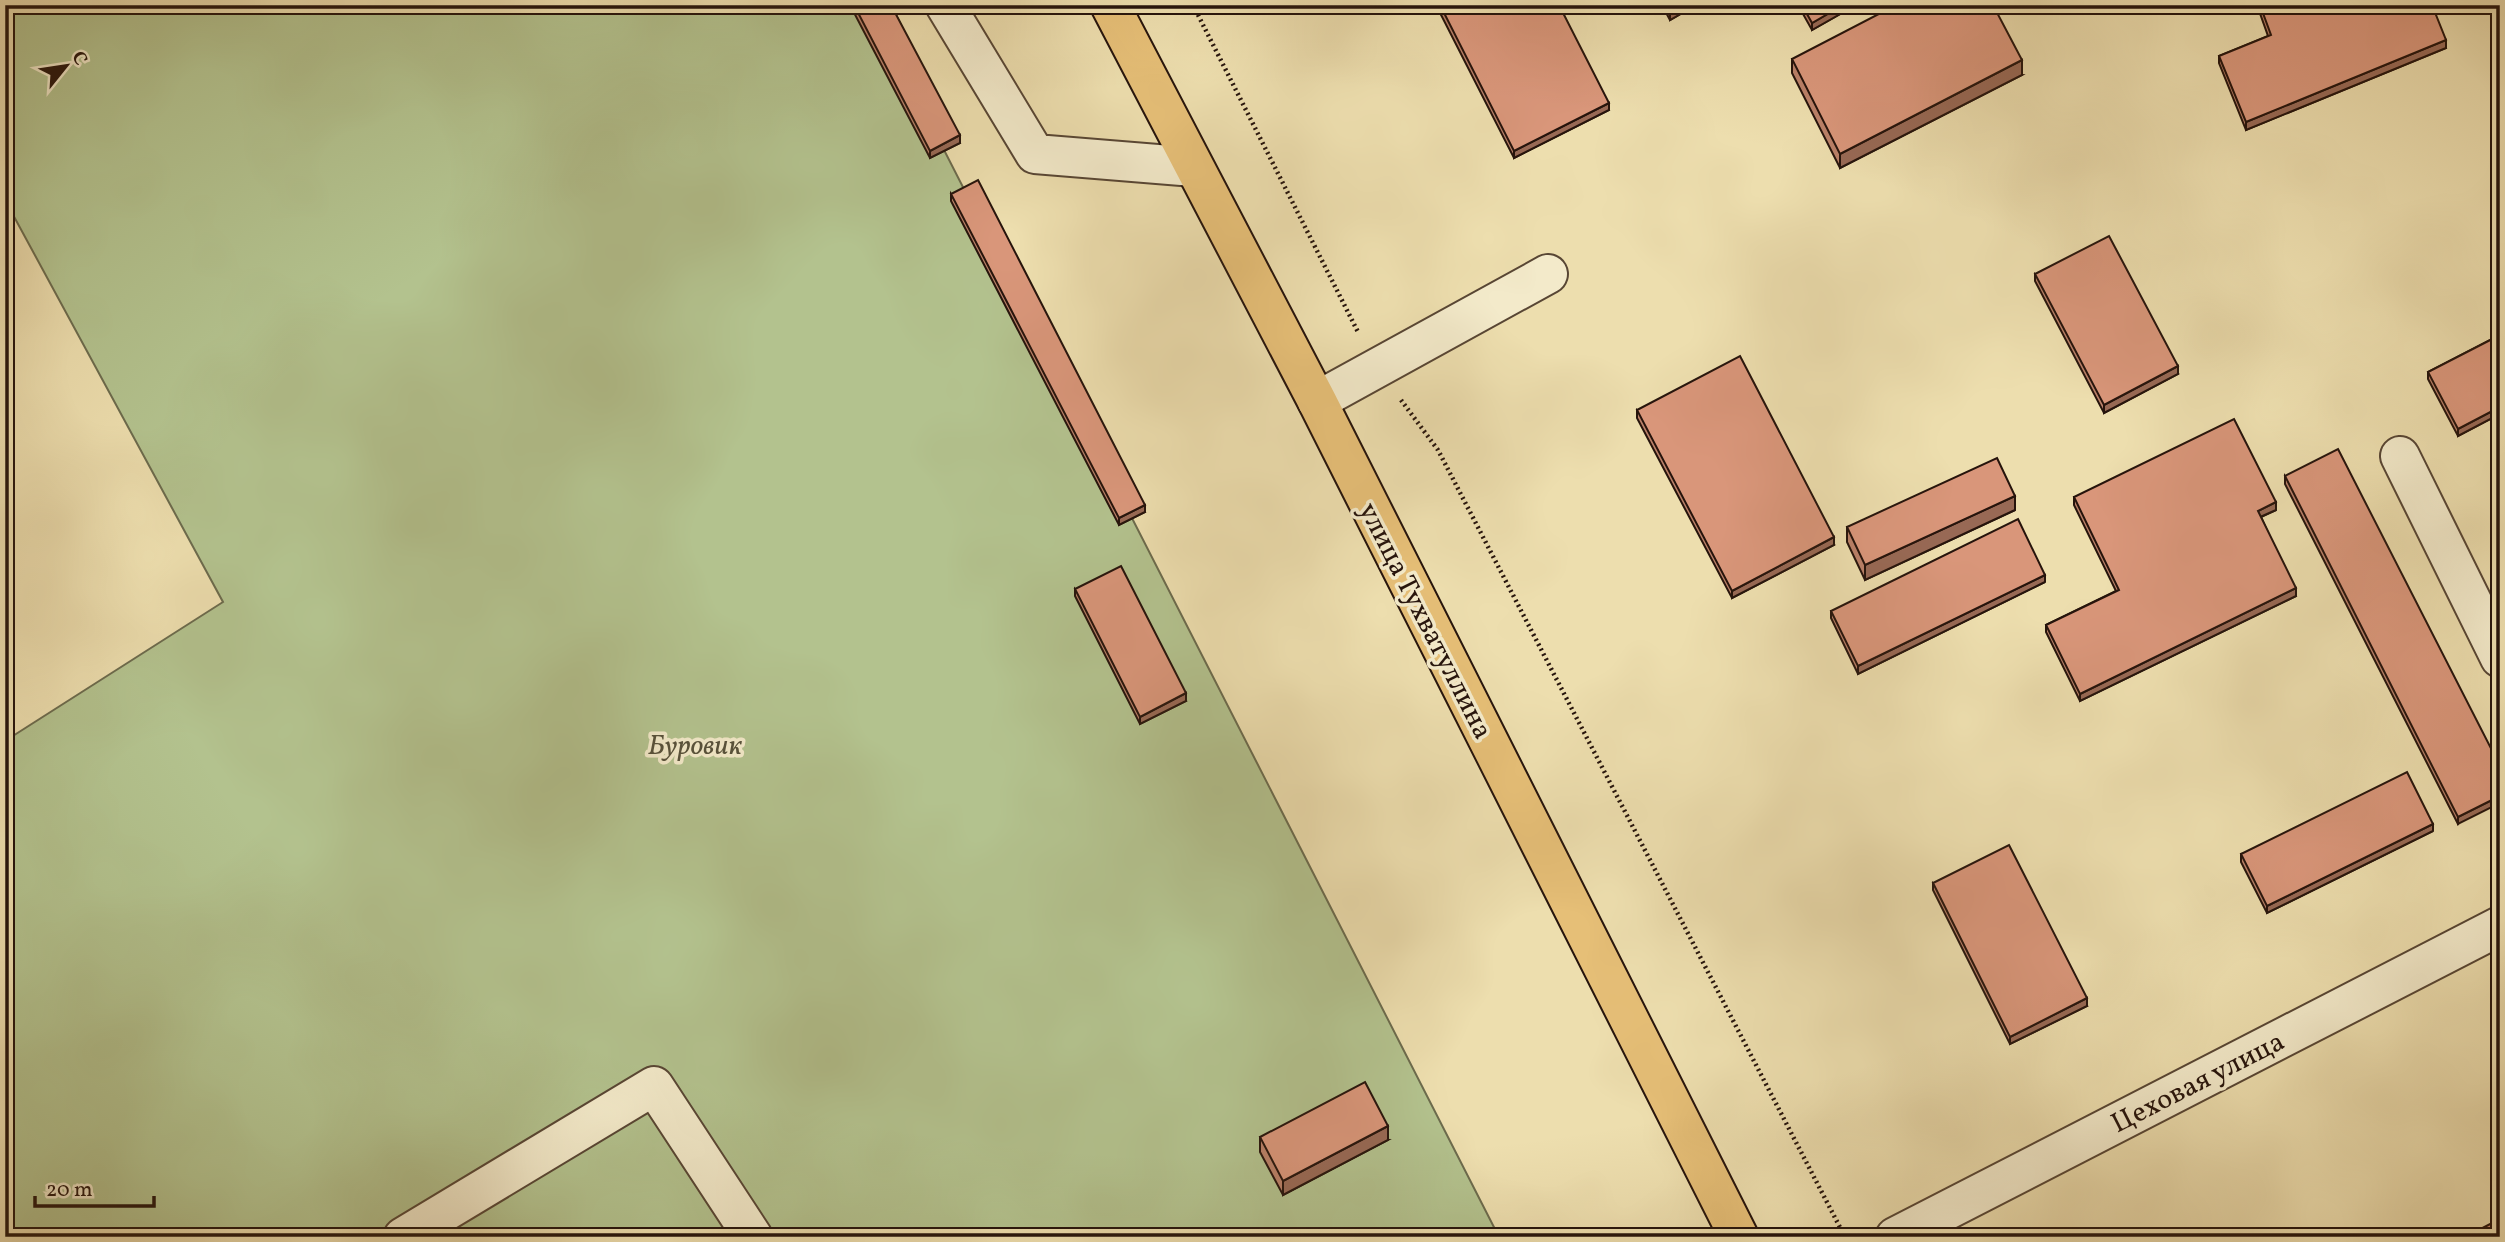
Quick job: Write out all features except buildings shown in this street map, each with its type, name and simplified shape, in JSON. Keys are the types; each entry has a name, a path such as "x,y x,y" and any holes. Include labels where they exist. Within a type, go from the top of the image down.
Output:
{"main road":[{"name":"улица Тухватуллина","path":"1110,5 1317,401 1739,1237"}],"street":[{"path":"945,5 1035,153 1194,167"},
{"path":"1317,401 1548,275"},
{"path":"2400,456 2500,658"},
{"name":"Цеховая улица","path":"1895,1237 2500,926"},
{"path":"403,1237 654,1086 753,1237"}],"path":[{"path":"1193,5 1376,368 1438,450 1845,1237"}],"green space":[{"name":"Буровик","path":"28,5 870,5 1499,1237 5,1237 5,741 223,602 5,200 5,18"}]}
